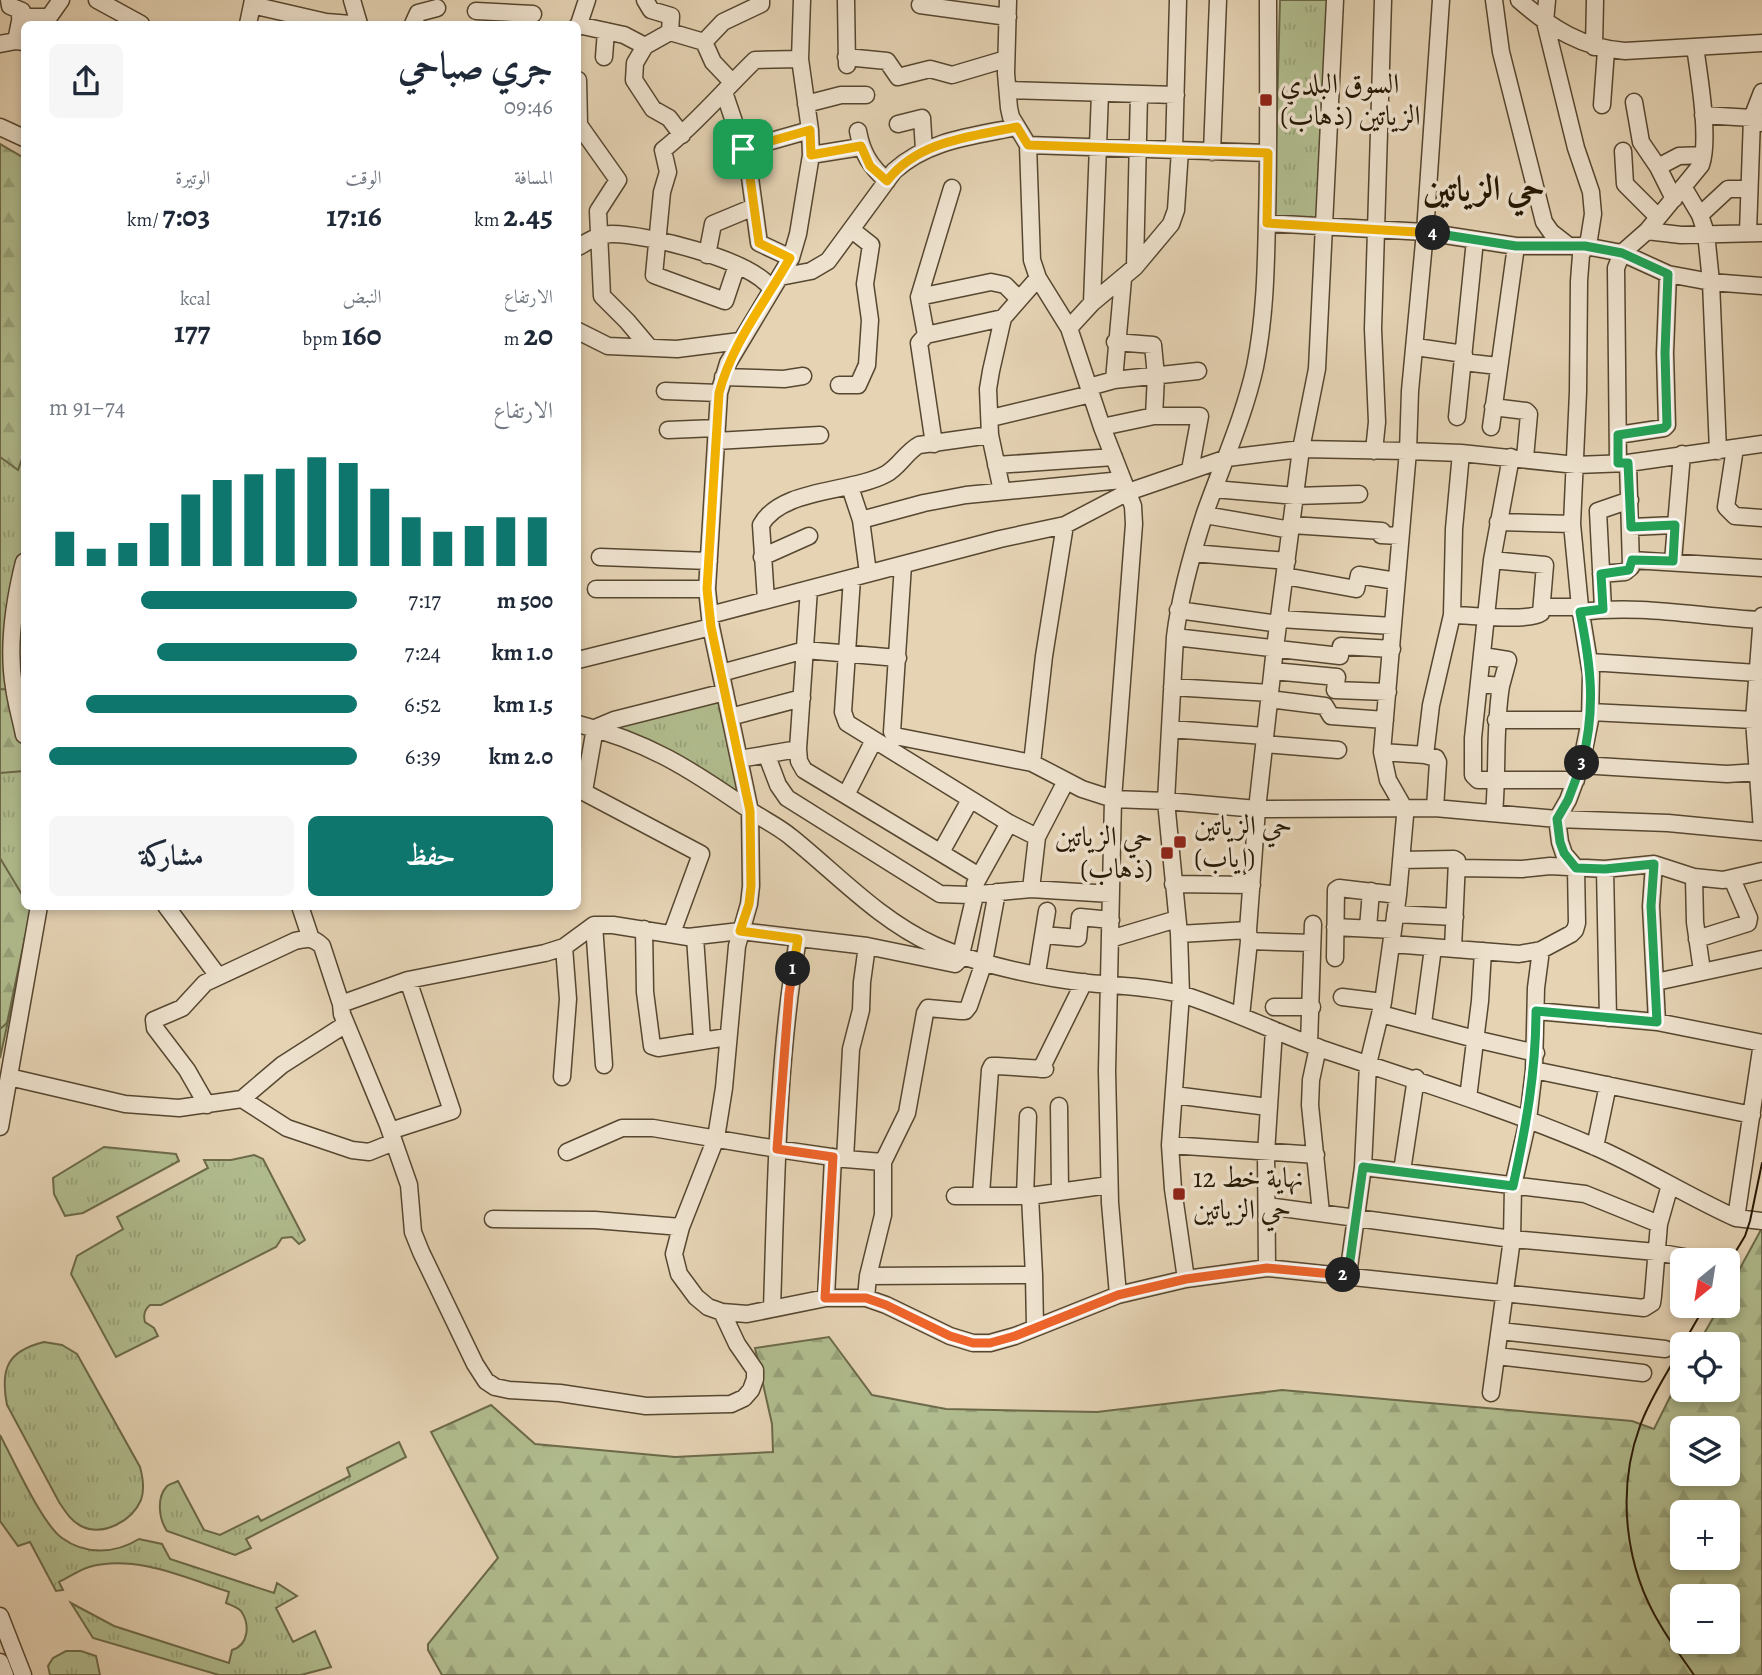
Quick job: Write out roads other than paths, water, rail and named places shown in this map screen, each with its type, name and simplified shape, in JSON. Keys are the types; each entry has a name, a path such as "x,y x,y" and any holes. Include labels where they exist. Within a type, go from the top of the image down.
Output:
{"street":[{"path":"9,0 10,6 22,11 13,42"},
{"path":"20,17 50,17 61,0"},
{"path":"97,0 134,20 135,0"},
{"path":"235,0 322,21"},
{"path":"352,0 358,21"},
{"path":"580,21 587,0"},
{"path":"645,0 651,9 671,16 670,32"},
{"path":"704,42 723,22 761,4 761,0"},
{"path":"802,0 800,59 811,155 798,234 790,258 740,341 723,377 719,393 707,589 721,673 750,811 751,886 747,912 740,931 727,1037 724,1088 716,1138 681,1227 674,1254 678,1274 696,1297 708,1307 722,1312 747,1314 825,1298 866,1298 950,1336 973,1343 990,1343 1118,1295 1186,1279 1267,1268 1644,1308 1649,1307 1653,1296 1659,1224 1670,1185"},
{"path":"846,0 847,61 887,61 898,77 930,69 952,75 1006,59"},
{"path":"1008,0 1006,59 1009,108 1028,145 1031,250 1038,278 1069,328 1102,427 1133,506 1134,524 1113,799 1111,985 1107,1071 1109,1185 1118,1295"},
{"path":"1069,328 1092,303 1135,267 1174,218 1178,0"},
{"path":"1212,152 1218,0"},
{"path":"1186,1279 1173,1189 1170,1145 1181,994 1178,927 1166,801 1175,637 1178,610 1193,553 1227,458 1256,356 1265,306 1268,0"},
{"path":"1241,1016 1257,809 1270,696 1301,449 1317,369 1335,0"},
{"path":"1374,450 1377,422 1373,329 1382,0"},
{"path":"1348,1275 1363,1167 1368,1064 1382,1008 1402,860 1404,808 1388,780 1382,752 1408,451 1410,391 1416,347 1417,303 1425,232 1441,0"},
{"path":"1494,0 1501,52 1544,222 1551,232 1577,246"},
{"path":"1519,0 1545,22 1578,41 1600,48 1762,43"},
{"path":"1547,0 1545,22 1576,148 1591,192 1593,222 1577,246 1579,281 1573,524 1580,609 1590,662 1590,716 1579,773 1557,819 1564,853 1576,868 1575,930"},
{"path":"1595,0 1602,106"},
{"path":"249,21 252,3"},
{"path":"920,5 1007,17"},
{"path":"414,21 418,13 437,8"},
{"path":"477,11 533,14"},
{"path":"581,27 624,35 645,46"},
{"path":"604,57 606,31"},
{"path":"682,135 669,118 653,109 634,80 635,62 645,46 670,32 704,42 728,87 748,163 759,243 790,258"},
{"path":"1601,574 1629,570 1632,560 1630,500 1618,435 1616,268 1622,253 1647,231 1701,165 1703,114 1695,47"},
{"path":"737,265 725,301 654,275 662,192 668,172 663,150 682,135 755,60 800,59"},
{"path":"1008,90 1176,95"},
{"path":"1647,231 1681,235 1755,233 1749,189 1762,92"},
{"path":"1092,303 1100,93"},
{"path":"1135,267 1139,94"},
{"path":"806,104 841,95 866,95"},
{"path":"1633,102 1640,142 1679,193 1700,215 1706,233 1711,282 1718,451"},
{"path":"1703,114 1757,121"},
{"path":"898,124 922,118 924,150"},
{"path":"581,245 599,236 610,234 657,238 737,265 776,283 811,271 828,261 887,181 907,159 949,141 1017,127"},
{"path":"0,128 21,137"},
{"path":"581,128 618,180 598,211 602,296 649,347"},
{"path":"743,149 810,130"},
{"path":"811,155 860,139 870,166 887,181"},
{"path":"1028,145 1268,153"},
{"path":"1623,151 1625,184 1658,217"},
{"path":"1658,167 1679,156 1703,155"},
{"path":"926,335 919,297 951,188"},
{"path":"1700,215 1728,189 1749,189"},
{"path":"707,255 713,224 754,207"},
{"path":"1267,223 1425,232 1516,246 1577,246 1622,253 1668,274 1711,282 1762,286"},
{"path":"839,385 858,385 867,365 870,320 865,284 871,245 852,230"},
{"path":"1457,417 1475,240"},
{"path":"1491,427 1516,246"},
{"path":"1618,435 1664,428 1667,425 1665,353 1668,274"},
{"path":"1002,491 990,435 988,388 1003,318 1038,278"},
{"path":"1114,380 1115,342 1123,279"},
{"path":"919,297 992,282 1005,285 1019,299"},
{"path":"934,444 919,343 926,335 1003,318"},
{"path":"581,332 608,346 677,349 740,341"},
{"path":"1115,342 1153,345 1156,376 1154,416"},
{"path":"1416,347 1498,366"},
{"path":"991,418 1090,390 1114,380 1198,370"},
{"path":"723,377 784,379 803,376"},
{"path":"665,391 719,393"},
{"path":"1493,407 1526,411 1529,414 1498,522 1492,560 1473,738 1473,775 1478,780 1579,773 1758,772"},
{"path":"1102,427 1154,416 1200,415 1190,470"},
{"path":"668,430 716,434 820,435"},
{"path":"766,600 761,525 774,509 787,502 887,474 919,445 990,435"},
{"path":"861,520 966,495 1125,486 1227,458 1301,449 1461,453 1576,465 1623,463 1762,444"},
{"path":"1735,448 1726,507 1735,516 1762,518"},
{"path":"1425,755 1431,705 1452,615 1454,529 1461,453"},
{"path":"1673,561 1682,454"},
{"path":"996,465 1114,457"},
{"path":"850,486 861,520 860,576 848,655 844,718 847,723 970,800 1037,836"},
{"path":"581,659 711,621 766,600 1000,539 1065,525 1125,486"},
{"path":"1214,489 1295,496 1359,494"},
{"path":"1603,609 1598,511 1630,500"},
{"path":"1205,515 1292,527 1382,531 1381,536 1400,536"},
{"path":"1498,522 1573,524"},
{"path":"1032,763 1044,656 1065,525"},
{"path":"1631,527 1675,525"},
{"path":"762,557 809,536"},
{"path":"1193,553 1286,568 1356,589 1359,575 1396,581"},
{"path":"600,557 709,561"},
{"path":"1452,615 1535,617 1541,613 1545,565 1492,560"},
{"path":"1632,560 1762,568"},
{"path":"893,734 903,565"},
{"path":"596,589 707,589"},
{"path":"809,589 798,749 799,761 804,770 979,876"},
{"path":"19,604 12,662 21,721"},
{"path":"846,795 880,734 893,734 907,740 1032,763 1066,781 1113,799 1257,809 1434,808 1557,819 1668,823 1762,831 1754,720 1762,618 1721,618 1656,609 1542,607"},
{"path":"1178,610 1279,621 1392,626"},
{"path":"1175,637 1340,656 1341,646 1392,649"},
{"path":"721,673 805,650 898,658"},
{"path":"1483,656 1508,660 1496,720 1497,779 1494,813"},
{"path":"1590,662 1757,673"},
{"path":"1273,671 1337,677 1335,690 1388,692"},
{"path":"1479,684 1501,686"},
{"path":"1172,687 1270,696 1325,706 1331,716 1385,720"},
{"path":"595,728 614,720 725,692"},
{"path":"730,717 802,698"},
{"path":"1496,720 1590,716 1754,720"},
{"path":"581,725 637,742 708,780 789,835 872,906 913,934 961,955 1084,982 1181,994 1314,1046 1416,1079 1528,1120 1595,1147 1736,1218 1762,1221"},
{"path":"595,728 581,790 701,854 671,933"},
{"path":"1170,729 1338,750"},
{"path":"739,759 798,749"},
{"path":"1382,752 1436,758 1438,762 1434,808"},
{"path":"767,756 778,785 787,798 940,894 972,895 1031,889 1111,894"},
{"path":"1031,889 1037,836 1066,781"},
{"path":"940,852 970,800"},
{"path":"341,1004 408,981 545,953 564,947 594,925 695,937 706,933 740,931 867,946 950,963 958,962 972,895 979,876 1009,823"},
{"path":"1402,860 1457,860 1453,948"},
{"path":"1458,868 1522,869 1550,866 1605,869 1654,864 1694,877 1732,879 1762,871"},
{"path":"1654,864 1651,906 1657,1022"},
{"path":"1605,869 1608,1017"},
{"path":"1694,877 1702,971"},
{"path":"1698,939 1748,923 1749,918 1732,879"},
{"path":"1173,884 1252,885"},
{"path":"1335,958 1336,890 1339,888 1398,895"},
{"path":"1368,928 1371,891"},
{"path":"866,1298 868,1276 882,1225 883,1162 907,1114 918,1047 928,1008 965,1011 969,1006 984,962 997,892"},
{"path":"0,1127 38,910"},
{"path":"169,910 218,976"},
{"path":"301,910 311,939"},
{"path":"1037,973 1047,911"},
{"path":"1044,935 1078,938 1080,917 1111,920"},
{"path":"1110,939 1178,927 1249,935 1313,935 1368,928 1393,929 1455,917"},
{"path":"594,925 604,1065"},
{"path":"644,929 645,992 652,1046 657,1048 727,1037"},
{"path":"1393,929 1433,948 1519,954 1541,950 1575,930 1607,933"},
{"path":"1313,935 1314,1046 1310,1105 1321,1213"},
{"path":"695,937 702,1039"},
{"path":"206,1105 187,1070 152,1024 154,1020 175,1013 205,983 218,976 295,941 315,939 322,946 342,1014 409,1185 414,1231 421,1252 475,1364 486,1381 495,1387 509,1390 560,1393 646,1406 731,1404 744,1398 751,1390 755,1370 737,1343 722,1312"},
{"path":"772,1309 777,1149 789,994 798,939"},
{"path":"825,1298 851,1049 861,1010 867,946"},
{"path":"562,1077 568,999 564,947"},
{"path":"1423,1023 1433,948"},
{"path":"1491,1392 1512,1239 1513,1186 1528,1120 1536,1053 1541,950"},
{"path":"1468,1098 1483,951"},
{"path":"1656,982 1762,959"},
{"path":"242,1098 287,1128 352,1150 369,1152 392,1136 452,1111 408,981"},
{"path":"981,1194 990,1070 992,1066 1043,1069 1084,982"},
{"path":"1342,997 1475,1040 1536,1053"},
{"path":"1274,1007 1312,1007"},
{"path":"1536,1011 1657,1022 1762,1043 1736,1218"},
{"path":"9,1077 125,1104 179,1108 206,1105 242,1098 282,1065 346,1024"},
{"path":"1267,1268 1266,1153 1274,1030"},
{"path":"1534,1070 1752,1115"},
{"path":"1402,1171 1416,1079"},
{"path":"1595,1147 1608,1084"},
{"path":"1174,1095 1268,1107"},
{"path":"1059,1106 1060,1191"},
{"path":"1028,1116 1027,1196 1034,1275 1035,1327"},
{"path":"567,1152 622,1128 653,1128 777,1149 883,1162"},
{"path":"1170,1145 1315,1156"},
{"path":"1363,1167 1585,1194 1659,1224"},
{"path":"956,1196 1027,1196 1109,1185"},
{"path":"1266,1206 1512,1239 1670,1254"},
{"path":"494,1219 595,1220 681,1227"},
{"path":"868,1276 1034,1275"},
{"path":"1500,1331 1665,1349"},
{"path":"1497,1356 1643,1373"},
{"path":"0,1616 23,1675"},
{"path":"0,1662 5,1675"}],"tram line":[{"path":"1738,1248 1750,1221 1762,1163"},
{"path":"1690,1332 1698,1318"},
{"path":"1670,1367 1644,1416 1633,1451 1628,1477 1628,1529 1639,1579 1649,1603 1694,1675"}],"place":[{"name":"السوق البلدي الزياتين (ذهاب)","path":"1266,100"},
{"name":"حي الزياتين (إياب)","path":"1180,842"},
{"name":"حي الزياتين (ذهاب)","path":"1167,853"},
{"name":"نهاية خط 12 حي الزياتين","path":"1179,1194"}],"district":[{"name":"حي الزياتين","path":"1484,188"}]}
